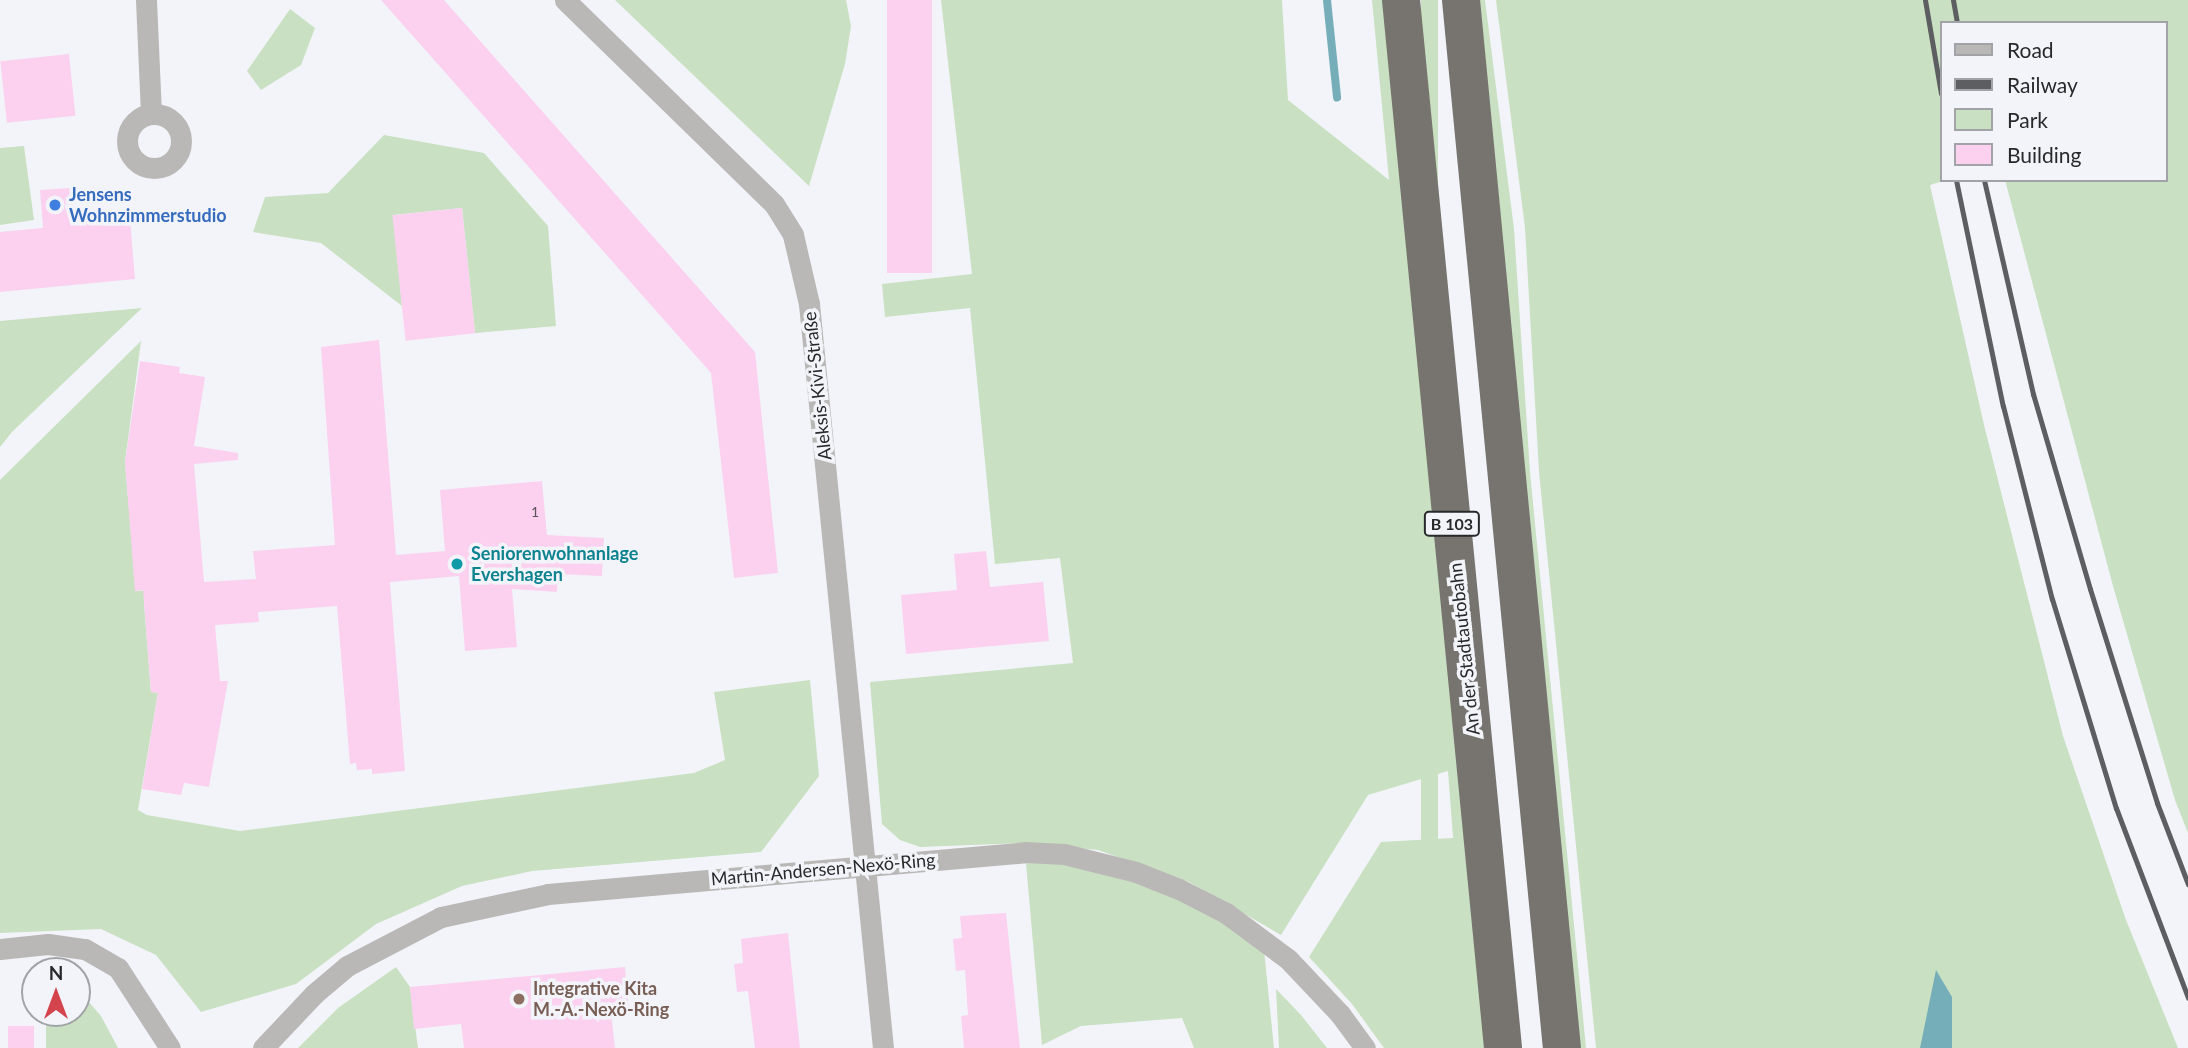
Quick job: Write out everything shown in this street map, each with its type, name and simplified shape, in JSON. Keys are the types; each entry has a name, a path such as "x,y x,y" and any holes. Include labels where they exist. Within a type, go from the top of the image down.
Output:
{"highway":[{"name":"An der Stadtautobahn","path":"1401,0 1503,1048"},
{"path":"1461,0 1562,1048"}],"street":[{"path":"146,0 151,114"},
{"name":"Aleksis-Kivi-Straße","path":"565,0 774,204 793,235 809,304 883,1048"},
{"name":"Martin-Andersen-Nexö-Ring","path":"263,1048 314,994 347,966 441,916 548,894 1025,852 1064,854 1136,872 1179,889 1226,913 1288,959 1340,1014 1365,1048"},
{"path":"0,948 48,944 85,949 118,968 170,1048"}],"green space":[{"path":"615,0 846,0 851,26 845,64 809,186"},
{"path":"941,0 1282,0 1288,100 1389,180 1372,0 1384,0 1486,1048 1384,1048 1352,1004 1309,957 1381,842 1453,838 1448,771 1368,795 1281,935 1189,882 1098,850 1026,843 920,847 900,840 882,824 870,682 1073,663 1060,558 995,564 970,308 885,317 882,284 972,274"},
{"path":"1421,0 1438,0 1438,1048 1421,1048"},
{"path":"1477,0 1485,0 1514,229 1530,472 1586,1048 1578,1048"},
{"path":"1496,0 2188,0 2188,833 2175,800 2113,586 2006,182 2167,182 2167,21 1940,21 1940,182 1930,185 1984,425 2063,736 2126,920 2178,1048 1596,1048 1539,472 1525,228"},
{"path":"290,9 315,28 301,65 261,90 247,71"},
{"path":"384,135 484,153 548,226 556,326 475,333 462,208 393,215 402,306 321,243 253,232 265,197 328,193"},
{"path":"24,146 34,220 0,225 0,148"},
{"path":"142,308 12,432 0,447 0,321"},
{"path":"141,341 125,462 136,591 147,590 144,603 151,692 158,693 138,810 147,815 240,831 694,773 725,760 714,692 810,680 819,776 761,852 532,871 462,886 376,924 296,984 201,1012 156,955 101,929 0,933 0,480"},
{"path":"1025,852 1099,861 1263,940 1274,1048 1194,1048 1182,1018 1081,1026 1042,1045"},
{"path":"396,967 410,987 418,1048 298,1048 338,1008"},
{"path":"1276,989 1301,1015 1327,1048 1279,1048"},
{"path":"91,1004 101,1016 118,1048 46,1048 46,1027 91,1027"}],"water":[{"path":"1936,970 1952,997 1952,1048 1920,1048"}],"building":[{"path":"381,0 444,0 755,352 778,573 734,578 711,373"},
{"path":"887,0 932,0 932,273 887,273"},
{"path":"69,54 75,116 7,123 0,61"},
{"path":"71,188 75,225 130,219 135,279 0,292 0,232 43,228 40,190"},
{"path":"462,208 475,333 406,341 392,215"},
{"name":"Seniorenwohnanlage Evershagen","path":"379,340 396,555 445,551 440,490 542,481 547,535 604,538 602,576 558,574 557,592 512,589 517,647 465,651 459,576 390,582 405,771 372,774 372,769 357,770 356,763 350,764 337,606 258,612 259,622 215,625 220,681 228,681 209,787 184,783 181,795 142,789 158,693 151,692 143,590 135,591 125,462 140,361 180,367 179,373 205,377 194,446 238,453 238,460 194,464 204,582 256,579 253,551 335,545 321,347"},
{"path":"986,551 990,587 1043,582 1049,641 906,654 901,595 957,590 954,554"},
{"path":"1006,913 1020,1048 964,1048 961,1016 968,1015 965,970 956,971 953,939 962,938 960,916"},
{"path":"788,933 800,1048 755,1048 748,991 737,992 734,964 743,963 741,939"},
{"name":"Integrative Kita M.-A.-Nexö-Ring","path":"625,967 629,1011 611,1012 615,1048 464,1048 461,1024 414,1029 410,987"},
{"path":"8,1026 34,1027 34,1048 8,1048"}],"waterway":[{"path":"1327,0 1337,97"}],"railway":[{"path":"1925,0 1940,88"},
{"path":"1953,0 1957,21"},
{"path":"1956,182 2003,406 2052,599 2116,808 2188,998"},
{"path":"1984,182 2033,394 2157,803 2188,884"}],"place":[{"name":"Jensens Wohnzimmerstudio","path":"55,205"},
{"name":"Seniorenwohnanlage Evershagen","path":"457,564"},
{"name":"Integrative Kita M.-A.-Nexö-Ring","path":"519,999"}]}
